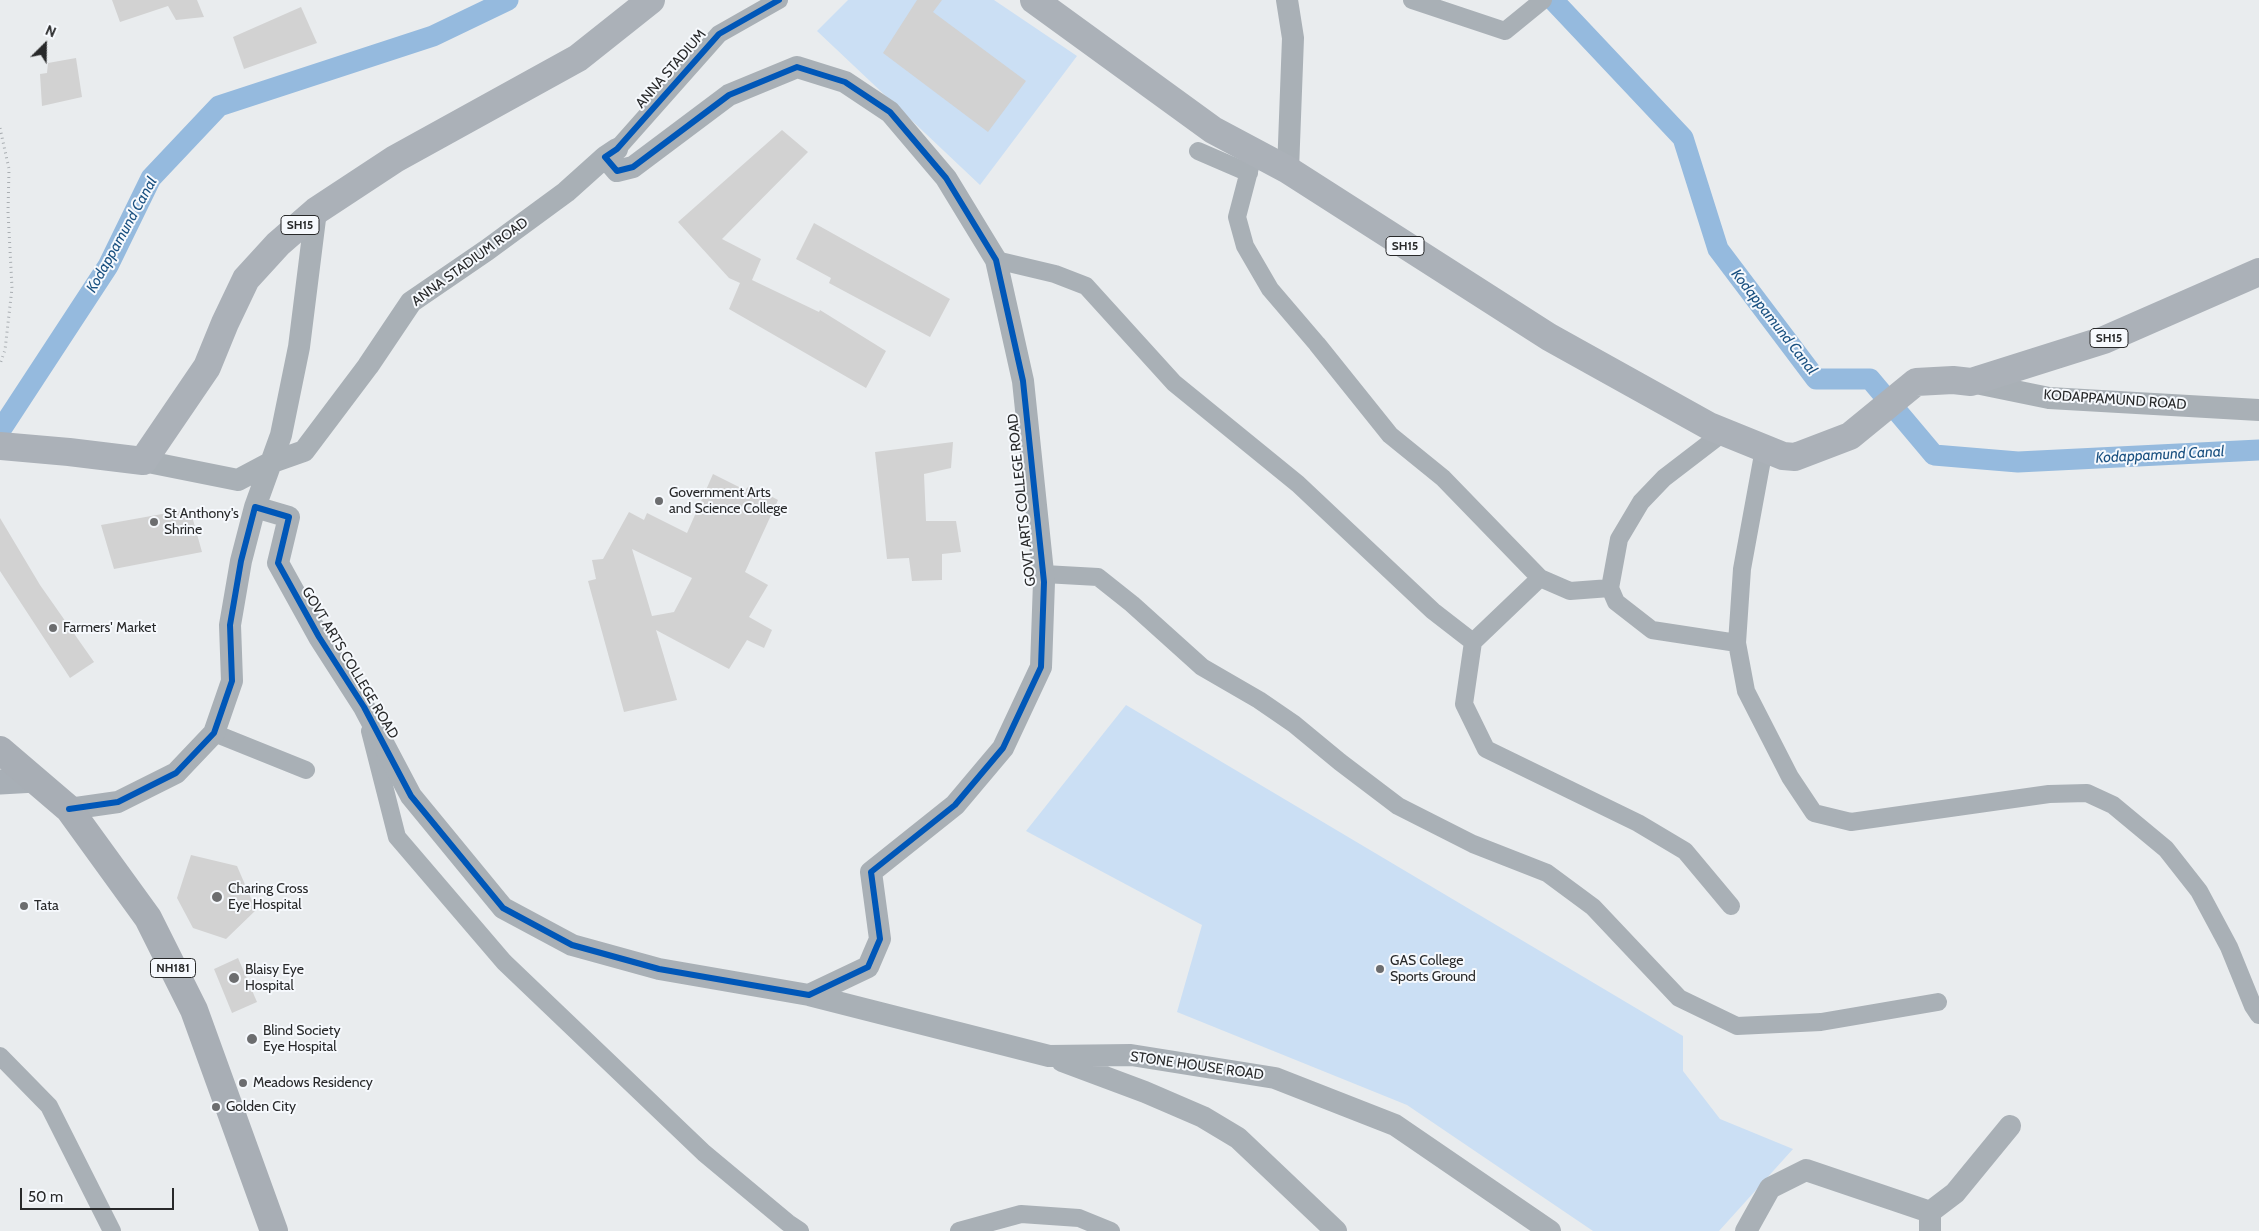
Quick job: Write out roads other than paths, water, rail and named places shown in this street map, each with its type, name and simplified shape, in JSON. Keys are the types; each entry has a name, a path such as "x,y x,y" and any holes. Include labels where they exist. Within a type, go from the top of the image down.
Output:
{"highway":[{"name":"NH181","path":"0,750 69,809 148,918 194,1010 274,1231"}],"main road":[{"name":"SH15","path":"143,461 207,367 246,279 278,244 316,211 395,159 578,58 651,0"},
{"name":"SH15","path":"1034,0 1213,130 1252,162 1288,170 1549,337 1724,432 1783,456 1795,457 1850,436 1916,382 1962,381 2104,340 2259,272"},
{"path":"6,447 143,461"},
{"path":"0,782 36,780"}],"street":[{"name":"ANNA STADIUM","path":"611,153 719,34 778,0"},
{"path":"1287,0 1293,38 1288,170"},
{"path":"1412,0 1505,31 1542,0"},
{"name":"GOVT ARTS COLLEGE ROAD","path":"255,507 289,517 278,564 319,637 364,707 411,796 503,908 572,946 659,970 809,995 868,967 880,938 871,872 955,805 1003,748 1041,667 1044,574 1022,382 996,260 946,178 890,112 845,82 797,67 729,95 633,167 617,171 611,153"},
{"path":"1198,151 1252,162 1237,217 1244,246 1270,289 1390,435 1442,478 1540,578 1570,591 1610,588"},
{"name":"ANNA STADIUM ROAD","path":"143,461 238,480 270,463 304,451 368,366 411,302 488,250 566,192 611,153"},
{"path":"69,809 118,802 176,773 214,733 232,681 230,625 242,561 255,507 281,435 299,346 316,211"},
{"path":"996,260 1055,274 1086,286 1174,383 1298,484 1433,611 1473,642"},
{"name":"KODAPPAMUND ROAD","path":"1962,381 2048,398 2259,410"},
{"path":"1724,432 1664,478 1640,502 1619,539 1610,588 1616,602 1652,630 1737,643"},
{"path":"1764,449 1742,570 1737,643 1746,691 1790,777 1814,814 1851,822 2049,794 2087,793 2113,805 2166,848 2199,891 2229,947 2253,1006 2259,1015"},
{"path":"1044,574 1098,577 1132,604 1202,667 1259,700 1294,724 1398,806 1472,844 1547,872 1593,907 1679,998 1737,1026 1821,1022 1938,1002"},
{"path":"1540,578 1473,642 1464,704 1486,749 1638,823 1685,851 1731,906"},
{"path":"364,707 397,837 504,962 704,1153 800,1231"},
{"path":"214,733 306,770"},
{"name":"STONE HOUSE ROAD","path":"809,995 1049,1056 1131,1055 1275,1078 1395,1125 1550,1231"},
{"path":"0,1056 49,1106 112,1231"},
{"path":"1049,1056 1145,1092 1203,1117 1238,1138 1336,1231"},
{"path":"1746,1231 1770,1188 1806,1170 1930,1222 2010,1126"},
{"path":"959,1231 1021,1214 1079,1218 1111,1231"}],"waterway":[{"name":"Kodappamund Canal","path":"0,431 108,266 151,178 219,106 433,36 508,0"},
{"name":"Kodappamund Canal","path":"1553,0 1683,138 1718,249 1816,379 1870,379 1934,455 2018,462 2259,450"}],"place":[{"name":"Government Arts and Science College","path":"659,501"},
{"name":"St Anthony's Shrine","path":"154,522"},
{"name":"Farmers' Market","path":"53,628"},
{"name":"Charing Cross Eye Hospital","path":"217,897"},
{"name":"Tata","path":"24,906"},
{"name":"GAS College Sports Ground","path":"1380,969"},
{"name":"Blaisy Eye Hospital","path":"234,978"},
{"name":"Blind Society Eye Hospital","path":"252,1039"},
{"name":"Meadows Residency","path":"243,1083"},
{"name":"Golden City","path":"216,1107"}]}
